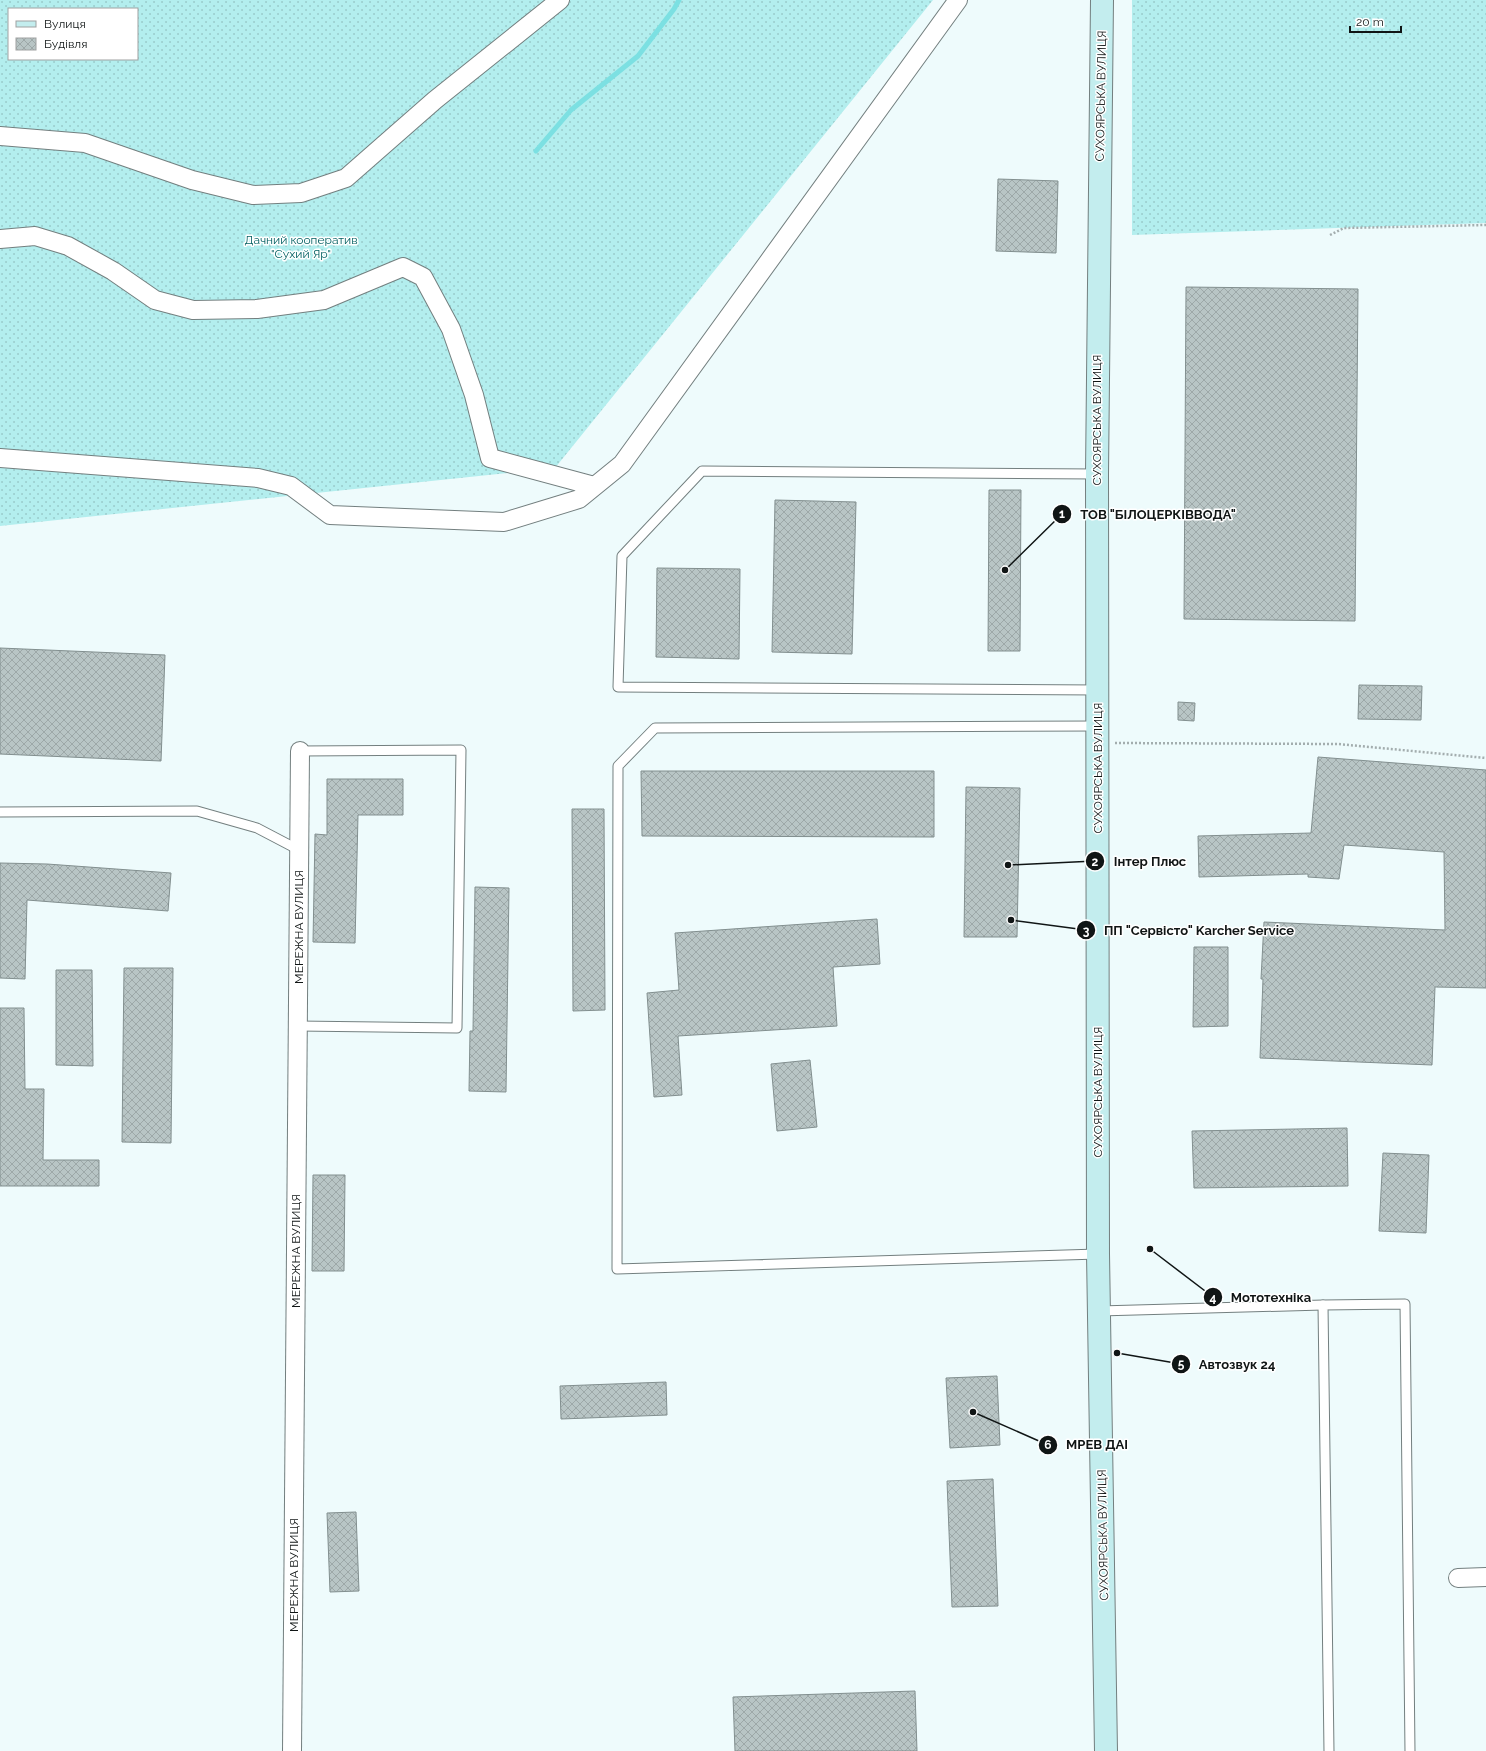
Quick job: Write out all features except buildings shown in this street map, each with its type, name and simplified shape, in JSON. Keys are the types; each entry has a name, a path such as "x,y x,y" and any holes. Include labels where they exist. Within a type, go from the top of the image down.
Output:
{"street":[{"path":"0,136 85,143 192,180 253,194 301,193 346,178 434,100 560,0"},
{"path":"0,458 258,478 291,486 330,515 504,522 579,499 622,464 958,0"},
{"name":"СУХОЯРСЬКА ВУЛИЦЯ","path":"1102,0 1097,474 1098,1254 1106,1751"},
{"path":"0,239 35,236 68,246 113,271 156,300 193,310 257,309 324,300 403,267 423,277 451,329 474,395 490,458 594,486"},
{"name":"МЕРЕЖНА ВУЛИЦЯ","path":"292,1751 300,751"},
{"path":"1458,1578 1486,1577"}],"lane":[{"path":"1097,474 702,471 622,556 618,687 1098,690"},
{"path":"1098,735 654,728 618,766 617,1269 1098,1254"},
{"path":"298,1026 458,1028 461,750 300,751"},
{"path":"0,812 197,811 257,828 299,850"},
{"path":"1099,1311 1405,1304 1410,1751"},
{"path":"1323,1305 1329,1751"}],"path":[{"path":"1330,235 1344,228 1486,226"},
{"path":"1098,735 1338,744 1486,758"}],"green space":[{"name":"Дачний кооператив \"Сухий Яр\"","path":"0,0 933,0 555,468 0,526"},
{"path":"1132,0 1486,0 1486,223 1132,235"}],"waterway":[{"path":"536,151 571,110 638,56 674,9 679,0"}],"place":[{"name":"ТОВ \"БІЛОЦЕРКІВВОДА\"","path":"1005,570"},
{"name":"Інтер Плюс","path":"1008,865"},
{"name":"ПП \"Сервісто\" Karcher Service","path":"1011,920"},
{"name":"Мототехніка","path":"1150,1249"},
{"name":"Автозвук 24","path":"1117,1353"},
{"name":"МРЕВ ДАІ","path":"973,1412"}]}
